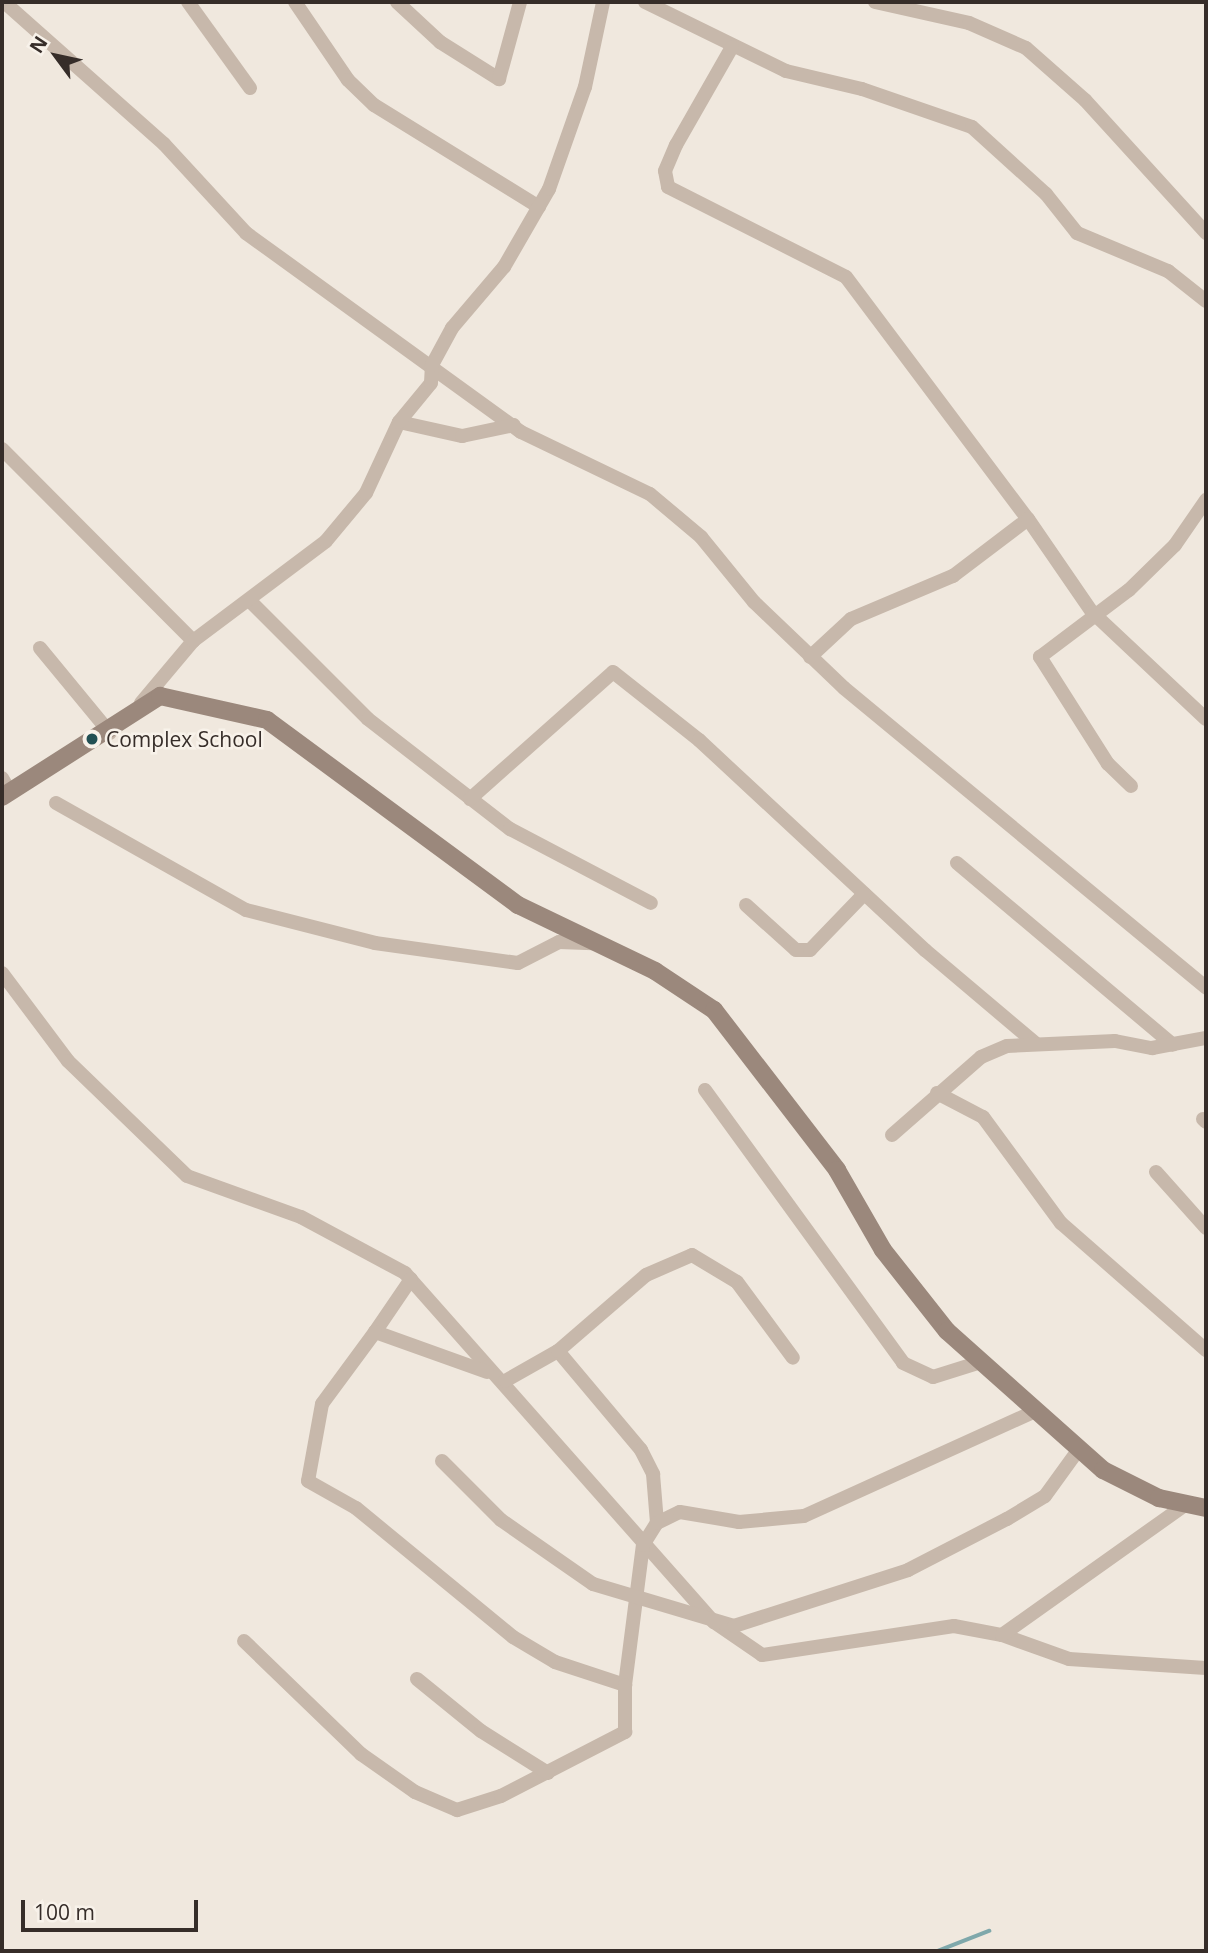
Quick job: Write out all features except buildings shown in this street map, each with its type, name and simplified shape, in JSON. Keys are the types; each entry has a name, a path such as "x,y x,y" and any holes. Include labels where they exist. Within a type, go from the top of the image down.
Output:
{"main road":[{"path":"4,789 110,733 141,703 160,696 267,720 362,787 423,841 518,905 597,944 714,1010 837,1170 915,1294 981,1362 1079,1450 1133,1488 1186,1504 1206,1507"}],"street":[{"path":"4,2 164,144 246,233 514,425 650,494 701,537 810,657 1206,988"},
{"path":"188,2 250,88"},
{"path":"295,2 348,80 374,105 539,207"},
{"path":"397,2 440,42 499,79 520,2"},
{"path":"141,703 193,641 249,600 345,520 384,463 399,422 431,383 432,365 539,207 585,87 604,2"},
{"path":"645,2 732,47 786,71 862,89 972,127 1046,194 1077,233 1168,271 1206,301"},
{"path":"875,2 969,23 1026,48 1085,100 1206,233"},
{"path":"732,47 676,145 665,171 668,187 846,277 1028,519 1092,612 1206,719"},
{"path":"399,422 462,436 514,425"},
{"path":"2,449 193,641"},
{"path":"1130,786 1108,764 1040,657 1092,612 1129,590 1175,545 1206,500"},
{"path":"810,657 850,619 953,576 1028,519"},
{"path":"249,600 368,719 510,830 651,903"},
{"path":"40,648 110,733"},
{"path":"470,799 613,672 699,740 864,894 1035,1042"},
{"path":"56,803 246,910 375,943 518,962 559,942 597,944"},
{"path":"957,863 1173,1045"},
{"path":"747,905 796,950 810,950 864,894"},
{"path":"2,973 68,1061 187,1176 301,1217 384,1258 411,1279 487,1372"},
{"path":"892,1135 981,1056 1035,1042 1173,1045 1206,1038"},
{"path":"705,1090 903,1363 933,1377 981,1362"},
{"path":"937,1093 984,1117 1061,1223 1206,1350"},
{"path":"1156,1172 1206,1228"},
{"path":"505,1381 558,1351 646,1275 692,1255 737,1282 793,1358"},
{"path":"411,1279 321,1404 308,1481 356,1508 513,1637 555,1662 625,1685"},
{"path":"375,1332 505,1381 643,1545 713,1622 769,1657 935,1627 1002,1635 1069,1659 1206,1668"},
{"path":"558,1351 641,1450 653,1474 657,1523"},
{"path":"244,1641 360,1754 426,1797 457,1810 548,1773 625,1732 625,1685 643,1545 657,1523 680,1512 739,1522 804,1516 1036,1411"},
{"path":"442,1461 501,1520 593,1584 637,1601 734,1626 908,1570 1045,1496 1079,1450"},
{"path":"1002,1635 1186,1504"},
{"path":"417,1679 481,1731 548,1773"}],"waterway":[{"path":"938,1951 989,1931"}],"place":[{"name":"Complex School","path":"92,739"}]}
